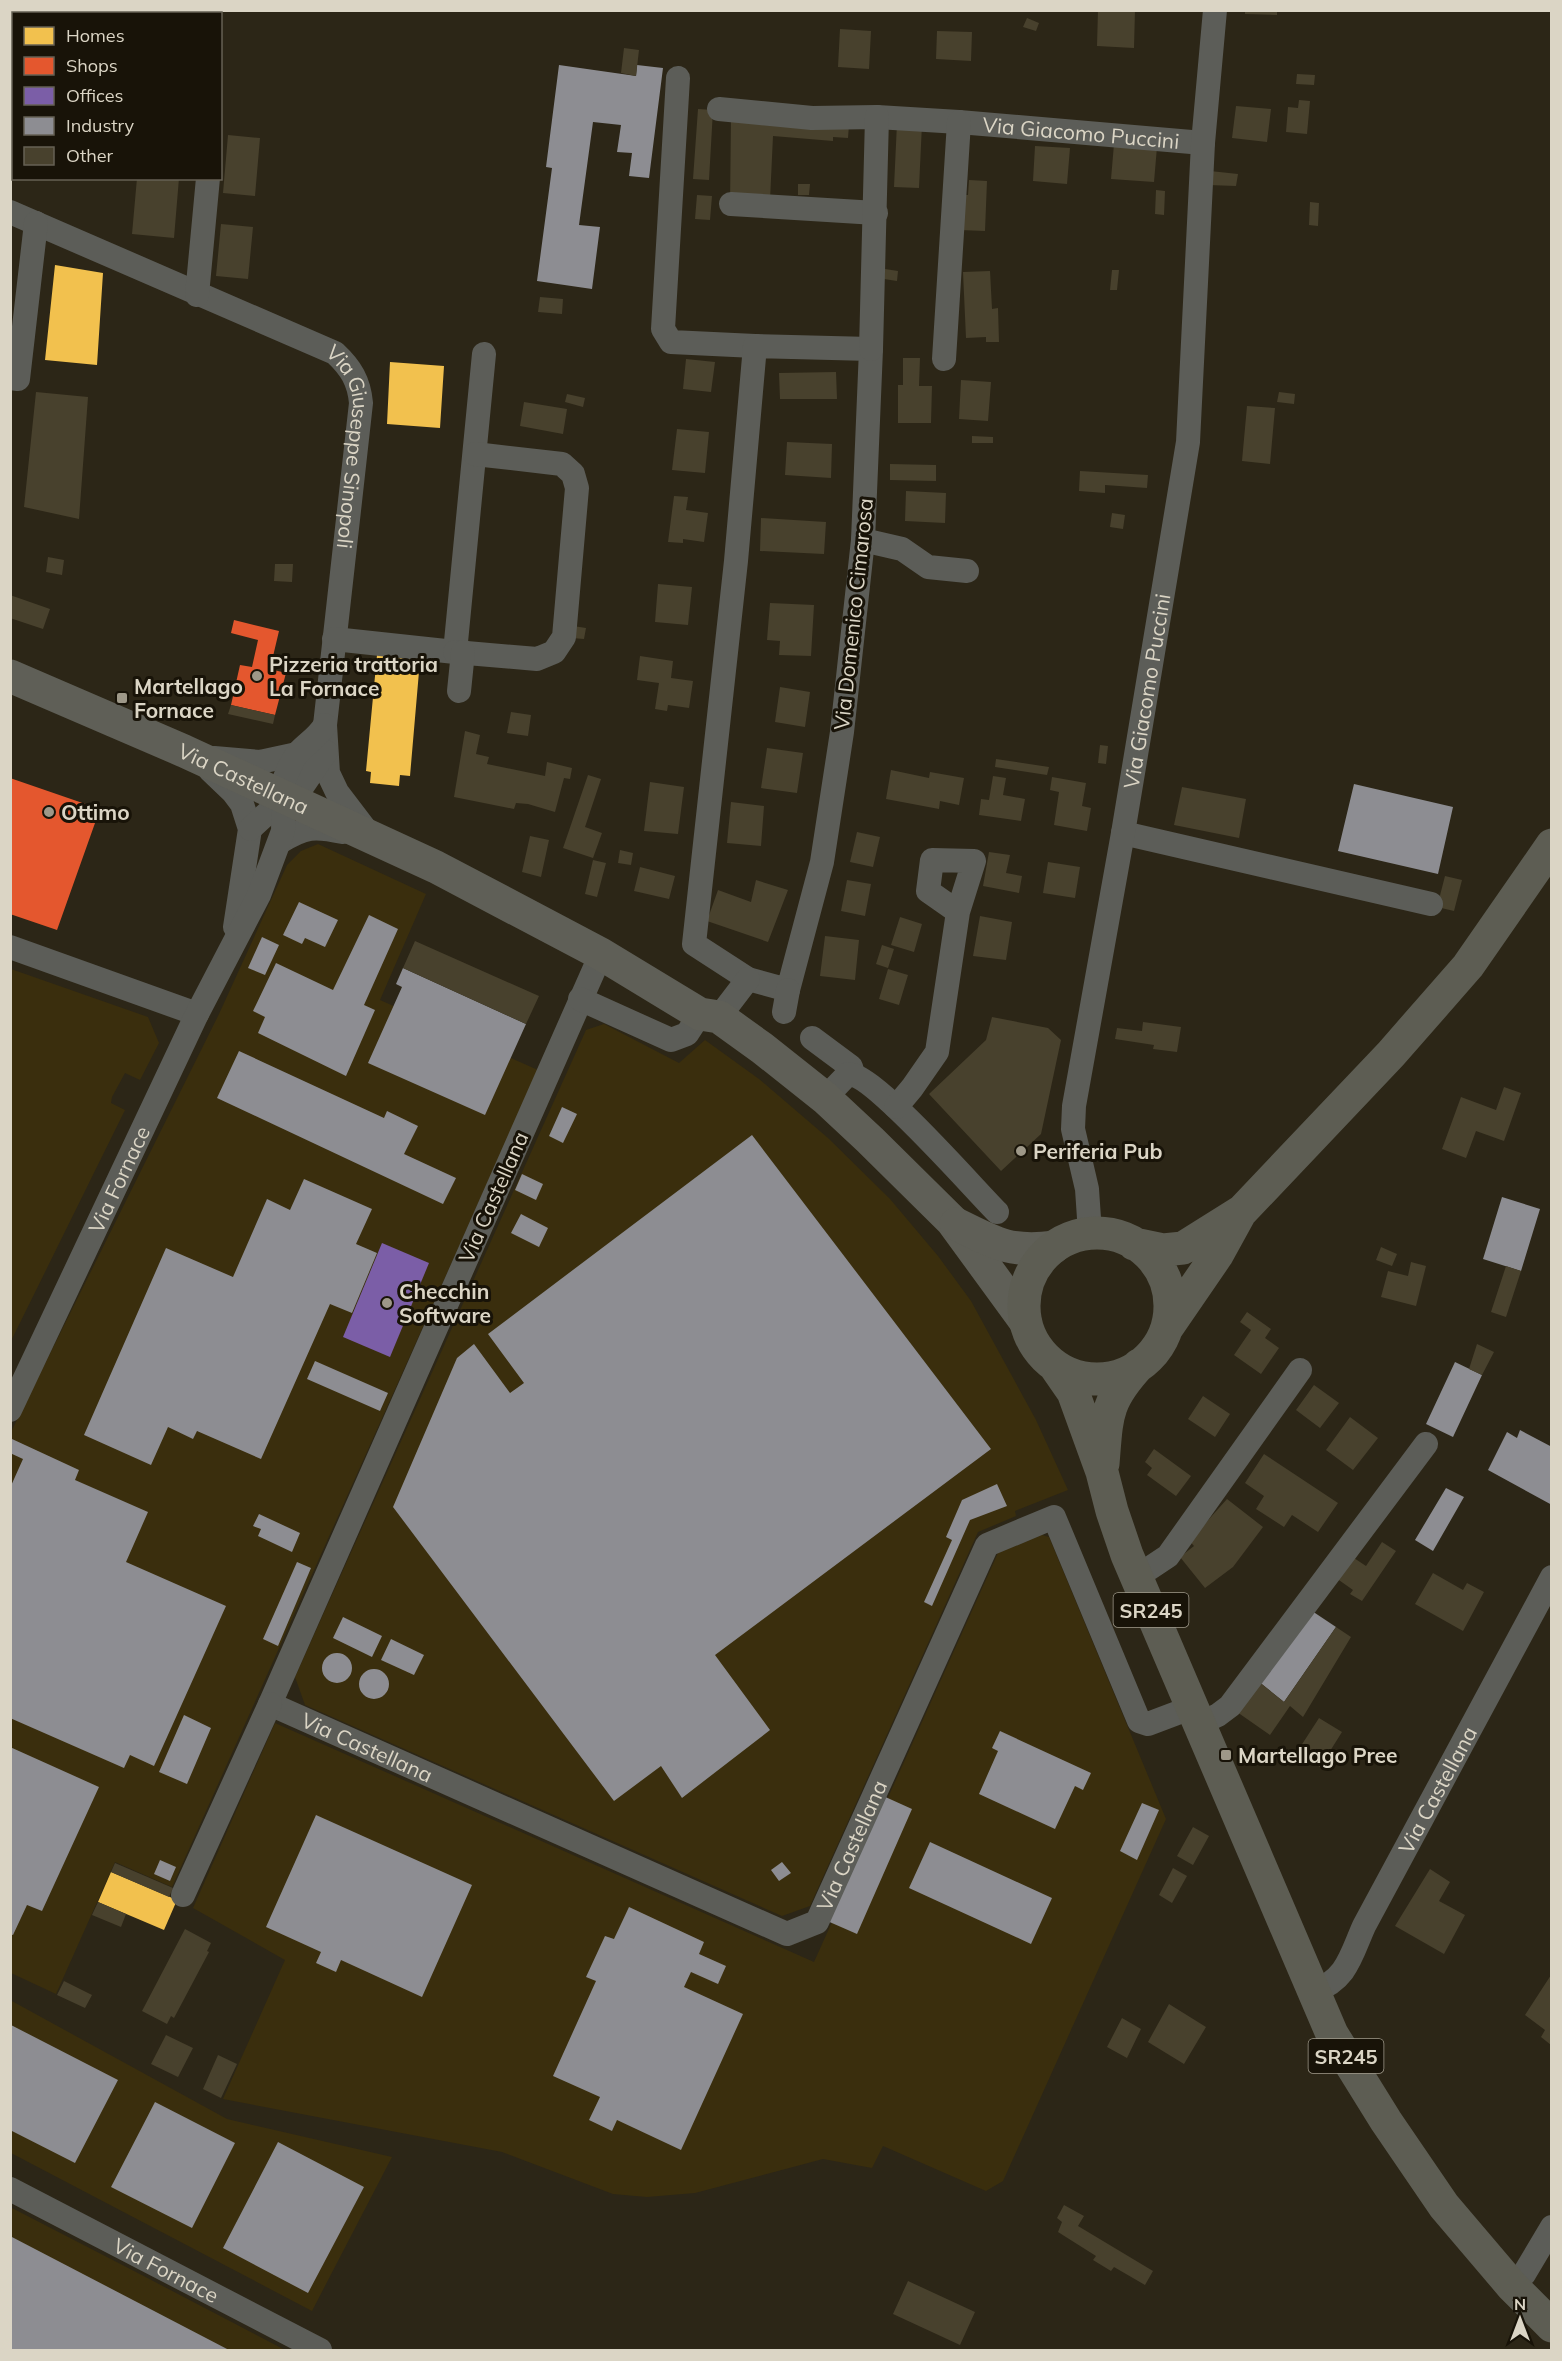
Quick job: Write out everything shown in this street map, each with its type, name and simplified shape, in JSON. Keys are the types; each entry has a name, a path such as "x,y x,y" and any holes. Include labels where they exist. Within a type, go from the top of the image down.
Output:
{"main road":[{"path":"1242,1211 1183,1248 1163,1250 1134,1244 1113,1235 1090,1233 1077,1236 1054,1247 1039,1262 1029,1280 1024,1300 1030,1336 1038,1349 1055,1366 1074,1375 1101,1378 1127,1372 1151,1355 1217,1256 1242,1211 1390,1054 1468,966 1551,845"},
{"path":"1134,1244 1150,1256 1161,1271 1168,1289 1170,1308 1167,1328"},
{"name":"SR245","path":"1102,1472 1107,1416 1111,1402 1122,1384 1139,1365"},
{"name":"SR245","path":"1055,1366 1072,1392 1102,1472 1119,1535 1332,2034 1403,2147 1444,2206 1512,2286 1551,2326"}],"street":[{"name":"Via Giacomo Puccini","path":"1090,1233 1087,1189 1073,1129 1074,1106 1123,833 1188,442 1203,143 1215,10"},
{"path":"678,78 663,329 671,342 871,349 877,117"},
{"name":"Via Giacomo Puccini","path":"719,109 812,118 877,117 959,122 1203,143"},
{"name":"Via Giacomo Puccini","path":"944,359 959,122"},
{"path":"197,295 208,180"},
{"path":"731,204 876,213"},
{"name":"Via Giuseppe Sinopoli","path":"10,212 335,353 351,368 360,388 361,403 325,725 326,752 328,773 337,792 372,837"},
{"path":"10,378 18,379 36,223"},
{"name":"Via Domenico Cimarosa","path":"755,346 736,561 694,944 786,1001 822,862 842,732 863,540 871,349"},
{"path":"459,691 459,652 484,354"},
{"path":"334,639 537,659 554,652 564,637 577,488 573,474 562,464 475,454"},
{"path":"863,540 902,549 928,567 967,571"},
{"name":"Via Castellana","path":"10,676 184,751 451,875 601,954 710,1015 762,1048 825,1098 952,1221 1026,1321"},
{"path":"284,798 284,780 297,754 318,736 325,725"},
{"path":"184,751 222,760 260,762 297,754"},
{"name":"Via Fornace","path":"184,751 212,772 233,792 242,804 250,829 231,950"},
{"path":"250,829 284,798 302,787 326,752"},
{"name":"Via Fornace","path":"10,1410 197,1014 259,895 283,831 284,798"},
{"path":"280,842 304,828 316,827 372,837"},
{"path":"1123,833 1431,904"},
{"path":"896,1107 937,1052 958,912"},
{"path":"10,947 197,1014"},
{"name":"Via Castellana","path":"183,1895 270,1704 601,954"},
{"path":"580,999 671,1040 687,1034 748,979"},
{"path":"812,1038 851,1067 853,1074"},
{"path":"825,1098 848,1074 864,1080 896,1107 997,1212"},
{"name":"Via Castellana","path":"952,1221 996,1244 1018,1250 1054,1247"},
{"path":"1136,1575 1168,1556 1300,1370"},
{"name":"Via Castellana","path":"270,1704 787,1934 817,1922 987,1545 1054,1517 1139,1721 1148,1724 1196,1715 1218,1715 1230,1706 1426,1444"},
{"name":"Via Castellana","path":"1314,1991 1335,1981 1344,1969 1364,1926 1551,1577"},
{"name":"Via Fornace","path":"10,2189 320,2350"},
{"path":"1512,2286 1524,2274 1551,2227"}],"shaded area":[{"path":"318,844 426,894 380,1000 538,1070 172,1887 115,1862 56,1994 11,1973 10,1434 219,1014 287,865 301,851"},
{"path":"11,969 148,1017 159,1043 140,1080 125,1073 112,1097 111,1103 125,1110 11,1341"},
{"path":"604,1024 679,1063 705,1040 759,1079 828,1138 890,1199 938,1256 971,1301 1036,1420 1068,1490 1015,1511 1016,1516 978,1532 810,1906 782,1916 305,1705 295,1677 586,1030"},
{"path":"1042,1535 1049,1537 1166,1819 1003,2181 986,2191 883,2146 872,2168 823,2159 695,2193 647,2197 613,2194 502,2152 223,2099 285,1960 193,1908 275,1723 814,1962 998,1553"},
{"path":"10,2000 227,2119 392,2157 312,2311 11,2153"},
{"path":"10,2207 134,2271 285,2350 11,2350"}],"building: Homes":[{"path":"55,265 103,273 97,365 45,360"},
{"path":"390,362 444,366 440,428 387,424"},
{"path":"377,655 420,660 410,776 400,775 399,786 370,783 371,772 366,771"},
{"path":"111,1872 177,1900 164,1930 98,1902"}],"building: Shops":[{"path":"234,620 279,631 270,669 286,673 275,715 231,705 240,665 252,667 258,640 231,633"},
{"path":"10,778 100,809 57,930 10,914"}],"building: Offices":[{"path":"382,1243 429,1263 390,1357 343,1337"}],"building: Industry":[{"path":"559,65 636,76 637,65 663,68 649,178 629,176 632,153 617,152 621,125 593,122 579,225 600,227 592,289 537,281 552,168 546,167"},
{"path":"1354,784 1453,807 1438,874 1338,851"},
{"path":"299,902 338,920 325,947 305,938 302,944 283,935"},
{"path":"369,915 398,929 364,1005 375,1010 346,1076 258,1033 265,1017 253,1011 276,963 333,990"},
{"path":"262,937 279,945 265,975 248,968"},
{"path":"403,968 526,1024 485,1115 368,1063 402,987 396,984"},
{"path":"239,1051 384,1118 387,1111 418,1126 404,1154 456,1178 443,1204 217,1098"},
{"path":"562,1107 577,1114 563,1143 549,1136"},
{"path":"752,1135 991,1449 715,1655 770,1730 682,1798 661,1766 614,1801 393,1507 457,1358 474,1344 510,1393 524,1383 488,1334"},
{"path":"522,1174 543,1184 536,1200 515,1190"},
{"path":"304,1179 372,1209 356,1244 377,1253 352,1313 330,1304 261,1459 197,1431 193,1439 168,1427 151,1465 84,1435 166,1248 233,1277 267,1199 290,1210"},
{"path":"1502,1197 1540,1209 1521,1271 1483,1259"},
{"path":"521,1214 548,1228 539,1247 511,1233"},
{"path":"315,1361 388,1393 380,1411 307,1379"},
{"path":"1455,1362 1482,1375 1453,1437 1426,1424"},
{"path":"1520,1430 1552,1447 1552,1505 1488,1470 1507,1432 1517,1438"},
{"path":"12,1439 79,1470 75,1480 148,1512 126,1562 226,1606 154,1766 130,1755 124,1768 10,1718 10,1488 23,1459 10,1453"},
{"path":"997,1484 1007,1506 970,1520 932,1606 924,1602 952,1540 946,1537 962,1500"},
{"path":"1446,1488 1464,1497 1433,1551 1415,1540"},
{"path":"259,1514 300,1533 292,1552 258,1536 261,1529 253,1526"},
{"path":"297,1562 311,1568 278,1646 263,1639"},
{"path":"1309,1609 1336,1627 1284,1702 1258,1681"},
{"path":"343,1617 382,1636 372,1657 333,1638"},
{"path":"391,1639 424,1655 414,1675 381,1660"},
{"path":"337,1653 348,1657 352,1668 348,1679 337,1683 326,1679 322,1668 326,1657"},
{"path":"374,1669 380,1670 388,1678 388,1690 380,1698 374,1699 368,1698 360,1690 359,1684 360,1678 368,1670"},
{"path":"184,1715 211,1728 187,1784 159,1772"},
{"path":"1000,1731 1091,1773 1083,1790 1075,1786 1055,1829 979,1794 998,1751 992,1748"},
{"path":"10,1747 99,1787 42,1911 27,1905 13,1935 10,1934"},
{"path":"881,1795 912,1809 857,1934 825,1920"},
{"path":"1142,1803 1159,1810 1137,1860 1120,1851"},
{"path":"316,1815 472,1885 422,1997 341,1960 336,1972 316,1963 321,1952 266,1927"},
{"path":"930,1842 1052,1898 1031,1944 909,1888"},
{"path":"160,1860 176,1867 170,1881 154,1874"},
{"path":"782,1862 791,1873 779,1881 771,1870"},
{"path":"629,1907 704,1942 699,1954 726,1966 718,1984 691,1972 684,1987 743,2014 681,2150 617,2120 612,2131 589,2120 600,2097 553,2076 596,1981 586,1977 605,1936 614,1939"},
{"path":"11,2025 118,2080 75,2163 10,2130"},
{"path":"155,2102 235,2143 192,2228 111,2187"},
{"path":"278,2142 364,2187 308,2293 223,2248"},
{"path":"10,2236 229,2350 10,2350"}],"building: Other":[{"path":"1098,10 1135,10 1134,48 1097,46"},
{"path":"1245,10 1277,10 1277,15 1245,14"},
{"path":"1027,18 1039,23 1036,31 1023,27"},
{"path":"840,29 871,31 869,69 838,67"},
{"path":"937,31 972,32 971,61 936,59"},
{"path":"624,48 639,50 636,76 621,73"},
{"path":"1297,74 1315,75 1314,85 1296,84"},
{"path":"1299,100 1310,101 1307,134 1286,132 1288,107 1298,108"},
{"path":"1236,106 1271,109 1267,142 1232,138"},
{"path":"698,109 713,110 709,180 693,179"},
{"path":"731,115 849,125 848,138 833,137 833,141 773,136 770,200 730,207"},
{"path":"897,123 922,124 919,188 894,187"},
{"path":"228,135 260,138 255,196 223,193"},
{"path":"1114,144 1157,147 1154,182 1111,179"},
{"path":"1035,146 1070,148 1067,184 1033,181"},
{"path":"1210,171 1238,174 1236,186 1208,185"},
{"path":"137,180 179,180 174,238 132,234"},
{"path":"969,180 987,181 985,231 960,230 962,195 968,195"},
{"path":"798,184 810,184 809,195 798,195"},
{"path":"1156,190 1165,191 1164,215 1155,214"},
{"path":"697,195 712,196 710,220 695,219"},
{"path":"1310,202 1319,203 1318,226 1309,225"},
{"path":"221,224 253,227 248,279 216,276"},
{"path":"885,269 898,271 897,281 884,279"},
{"path":"1112,270 1119,270 1117,290 1110,290"},
{"path":"990,271 992,309 998,308 999,342 986,342 986,337 966,338 963,272"},
{"path":"540,297 563,299 562,314 538,312"},
{"path":"903,358 920,358 919,386 932,386 931,423 898,423 898,385 903,385"},
{"path":"686,359 715,362 711,392 683,389"},
{"path":"836,372 837,399 780,399 779,373"},
{"path":"961,380 991,382 988,421 959,419"},
{"path":"36,392 88,397 79,519 24,507"},
{"path":"1279,392 1295,394 1294,404 1277,402"},
{"path":"567,394 585,398 583,407 565,402"},
{"path":"524,402 567,409 563,434 520,426"},
{"path":"1247,406 1275,408 1270,464 1242,461"},
{"path":"677,429 709,432 705,473 672,470"},
{"path":"972,436 993,437 993,443 972,443"},
{"path":"787,442 832,444 831,478 785,475"},
{"path":"890,464 936,465 936,481 890,480"},
{"path":"1080,471 1148,475 1147,488 1105,485 1105,493 1079,491"},
{"path":"906,491 946,493 945,523 905,521"},
{"path":"674,496 688,497 686,510 708,513 704,542 683,539 683,543 668,542"},
{"path":"1112,513 1125,515 1123,529 1110,527"},
{"path":"761,518 826,522 824,554 760,551"},
{"path":"48,557 64,560 62,575 46,572"},
{"path":"275,564 293,564 292,582 274,581"},
{"path":"658,584 692,587 688,625 655,622"},
{"path":"10,595 50,609 43,629 10,618"},
{"path":"770,603 814,605 811,656 779,655 780,641 767,640"},
{"path":"573,626 586,628 584,639 572,638"},
{"path":"640,656 673,661 671,678 693,681 689,708 668,705 667,711 655,709 659,683 637,680"},
{"path":"780,687 810,692 805,727 775,722"},
{"path":"231,705 275,715 273,724 228,714"},
{"path":"511,712 531,715 528,736 507,733"},
{"path":"465,731 480,735 476,754 489,757 487,764 545,776 547,762 572,768 570,779 564,778 555,812 528,804 516,803 514,809 454,797"},
{"path":"1100,745 1108,746 1106,764 1098,763"},
{"path":"767,748 803,753 797,793 761,788"},
{"path":"996,759 1049,767 1047,775 995,767"},
{"path":"891,770 929,778 930,772 964,778 959,805 940,801 939,809 886,799"},
{"path":"588,775 601,779 585,827 602,833 593,858 563,848"},
{"path":"993,776 1006,778 1003,795 1025,799 1021,821 979,815 981,799 989,800"},
{"path":"1052,777 1086,783 1082,806 1091,808 1087,831 1054,825 1059,792 1050,790"},
{"path":"650,782 684,787 678,834 644,831"},
{"path":"1182,787 1246,799 1239,838 1174,825"},
{"path":"731,802 764,806 761,846 727,843"},
{"path":"857,832 880,837 873,867 850,862"},
{"path":"530,836 549,840 541,877 522,872"},
{"path":"620,850 633,853 631,865 618,863"},
{"path":"989,852 1010,855 1006,873 1022,876 1019,893 983,886"},
{"path":"593,860 606,863 597,897 585,894"},
{"path":"1048,862 1080,867 1075,898 1043,893"},
{"path":"640,867 675,876 669,899 634,891"},
{"path":"1445,876 1462,880 1454,911 1437,907"},
{"path":"756,880 788,890 768,942 707,921 718,890 751,902"},
{"path":"847,880 871,884 865,916 841,911"},
{"path":"980,916 1012,922 1006,960 973,956"},
{"path":"900,917 922,924 914,952 891,945"},
{"path":"825,936 859,940 855,980 820,976"},
{"path":"415,941 539,996 526,1024 403,968"},
{"path":"882,945 894,949 888,968 876,964"},
{"path":"888,969 908,975 899,1005 879,999"},
{"path":"992,1017 1048,1028 1061,1040 1041,1134 1001,1171 929,1094 986,1040"},
{"path":"1143,1022 1181,1027 1177,1052 1153,1049 1154,1045 1115,1039 1117,1028 1142,1031"},
{"path":"1504,1087 1521,1093 1504,1141 1476,1131 1466,1158 1442,1149 1461,1097 1496,1110"},
{"path":"1381,1247 1397,1254 1392,1266 1376,1260"},
{"path":"1411,1262 1426,1266 1416,1306 1381,1297 1388,1271 1408,1276"},
{"path":"1506,1266 1521,1271 1506,1317 1491,1312"},
{"path":"1247,1312 1271,1329 1265,1338 1279,1348 1261,1374 1234,1355 1251,1330 1240,1322"},
{"path":"1477,1344 1494,1352 1482,1375 1469,1369"},
{"path":"1314,1385 1339,1403 1320,1428 1296,1410"},
{"path":"1203,1396 1230,1414 1215,1437 1188,1419"},
{"path":"1350,1417 1378,1438 1353,1470 1326,1450"},
{"path":"1154,1449 1191,1476 1176,1496 1147,1475 1152,1468 1145,1462"},
{"path":"1264,1454 1338,1503 1318,1532 1292,1515 1284,1527 1256,1509 1264,1496 1245,1483"},
{"path":"1227,1499 1263,1527 1233,1567 1205,1588 1180,1557 1194,1546 1186,1537 1202,1527"},
{"path":"1382,1542 1396,1551 1362,1601 1350,1594 1353,1590 1336,1578 1351,1556 1366,1566"},
{"path":"1433,1573 1463,1590 1467,1583 1484,1592 1463,1631 1415,1604"},
{"path":"1336,1627 1351,1637 1303,1717 1290,1706 1270,1735 1237,1712 1258,1681 1284,1702"},
{"path":"1319,1718 1342,1732 1320,1767 1297,1752"},
{"path":"1193,1827 1209,1836 1193,1865 1177,1856"},
{"path":"115,1863 173,1888 169,1897 111,1872"},
{"path":"1173,1868 1187,1876 1172,1903 1159,1895"},
{"path":"1430,1869 1450,1882 1439,1901 1465,1915 1444,1954 1395,1926"},
{"path":"98,1902 126,1914 121,1927 92,1915"},
{"path":"185,1929 211,1943 207,1951 209,1952 174,2018 171,2016 167,2024 142,2011"},
{"path":"1551,1975 1551,2045 1541,2037 1545,2030 1525,2015"},
{"path":"64,1981 92,1995 85,2008 57,1995"},
{"path":"1169,2004 1206,2027 1184,2064 1148,2042"},
{"path":"1122,2018 1141,2029 1127,2058 1107,2047"},
{"path":"166,2035 193,2048 178,2077 151,2064"},
{"path":"218,2055 237,2064 221,2098 203,2089"},
{"path":"1064,2205 1084,2216 1078,2226 1153,2271 1145,2285 1114,2267 1111,2271 1093,2260 1096,2256 1058,2232 1062,2222 1057,2218"},
{"path":"908,2281 975,2312 960,2345 893,2314"}],"place":[{"name":"Pizzeria trattoria La Fornace","path":"257,676"},
{"name":"Martellago Fornace","path":"122,698"},
{"name":"Ottimo","path":"49,812"},
{"name":"Periferia Pub","path":"1021,1151"},
{"name":"Checchin Software","path":"387,1303"},
{"name":"Martellago Pree","path":"1226,1755"}]}
